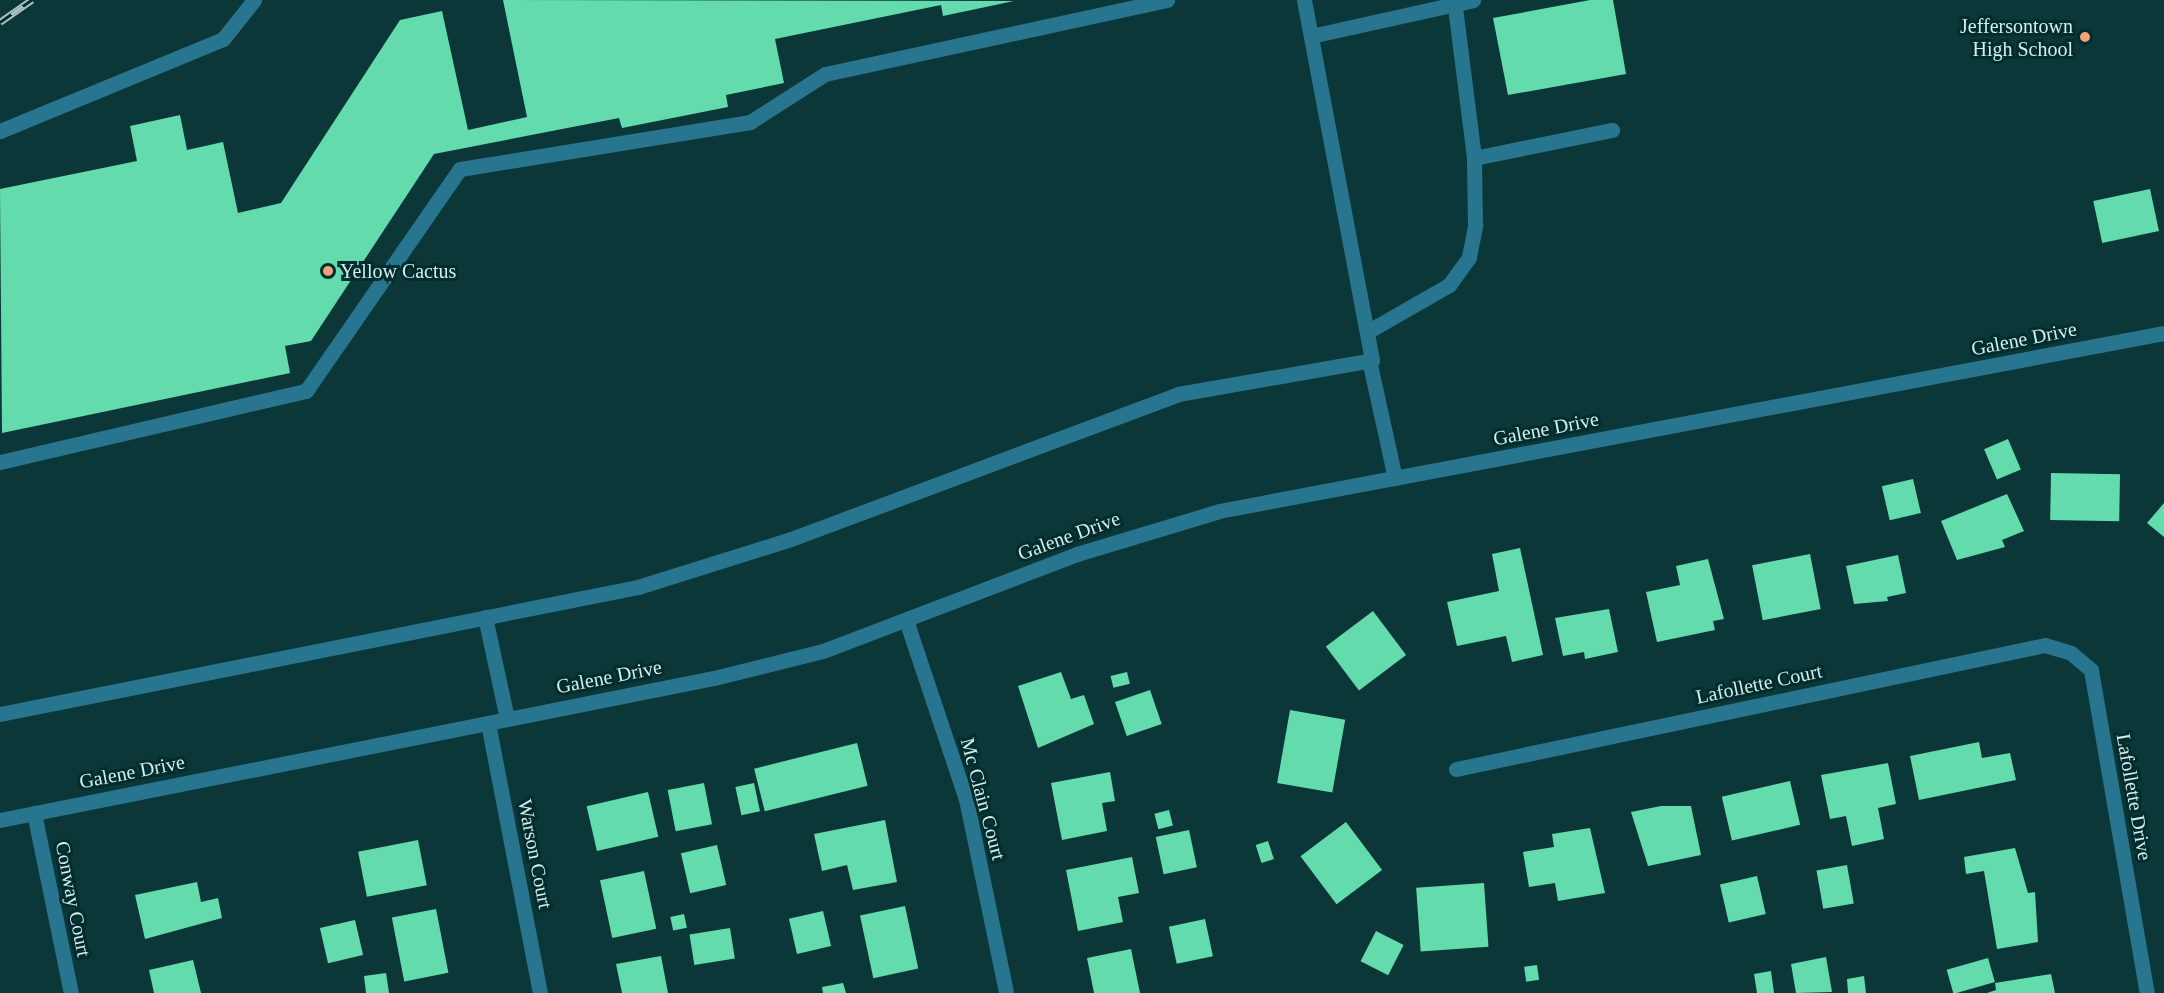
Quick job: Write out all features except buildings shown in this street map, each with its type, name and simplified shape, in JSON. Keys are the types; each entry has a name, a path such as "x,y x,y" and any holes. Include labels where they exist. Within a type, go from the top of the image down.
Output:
{"street":[{"path":"0,131 223,39 254,0"},
{"path":"0,462 306,391 460,168 750,122 825,74 1167,0"},
{"path":"1304,0 1367,332 1369,360 1395,478"},
{"path":"1311,36 1455,8 1478,1"},
{"path":"1367,332 1449,285 1469,256 1475,225 1474,158 1455,8"},
{"path":"1474,158 1612,130"},
{"name":"Galene Drive","path":"0,820 725,675 823,651 1133,535 1219,511 2164,333"},
{"path":"0,714 638,587 791,539 1178,394 1369,360"},
{"path":"485,617 507,719"},
{"name":"Mc Clain Court","path":"906,620 966,799 1006,993"},
{"name":"Lafollette Court","path":"1456,769 2045,645 2071,653"},
{"name":"Lafollette Drive","path":"2071,653 2091,670 2146,993"},
{"name":"Warson Court","path":"488,723 540,993"},
{"name":"Conway Court","path":"34,813 71,993"}],"railway":[{"path":"0,22 32,0"}],"place":[{"name":"Jeffersontown High School","path":"2085,37"},
{"name":"Yellow Cactus","path":"328,271"}]}
